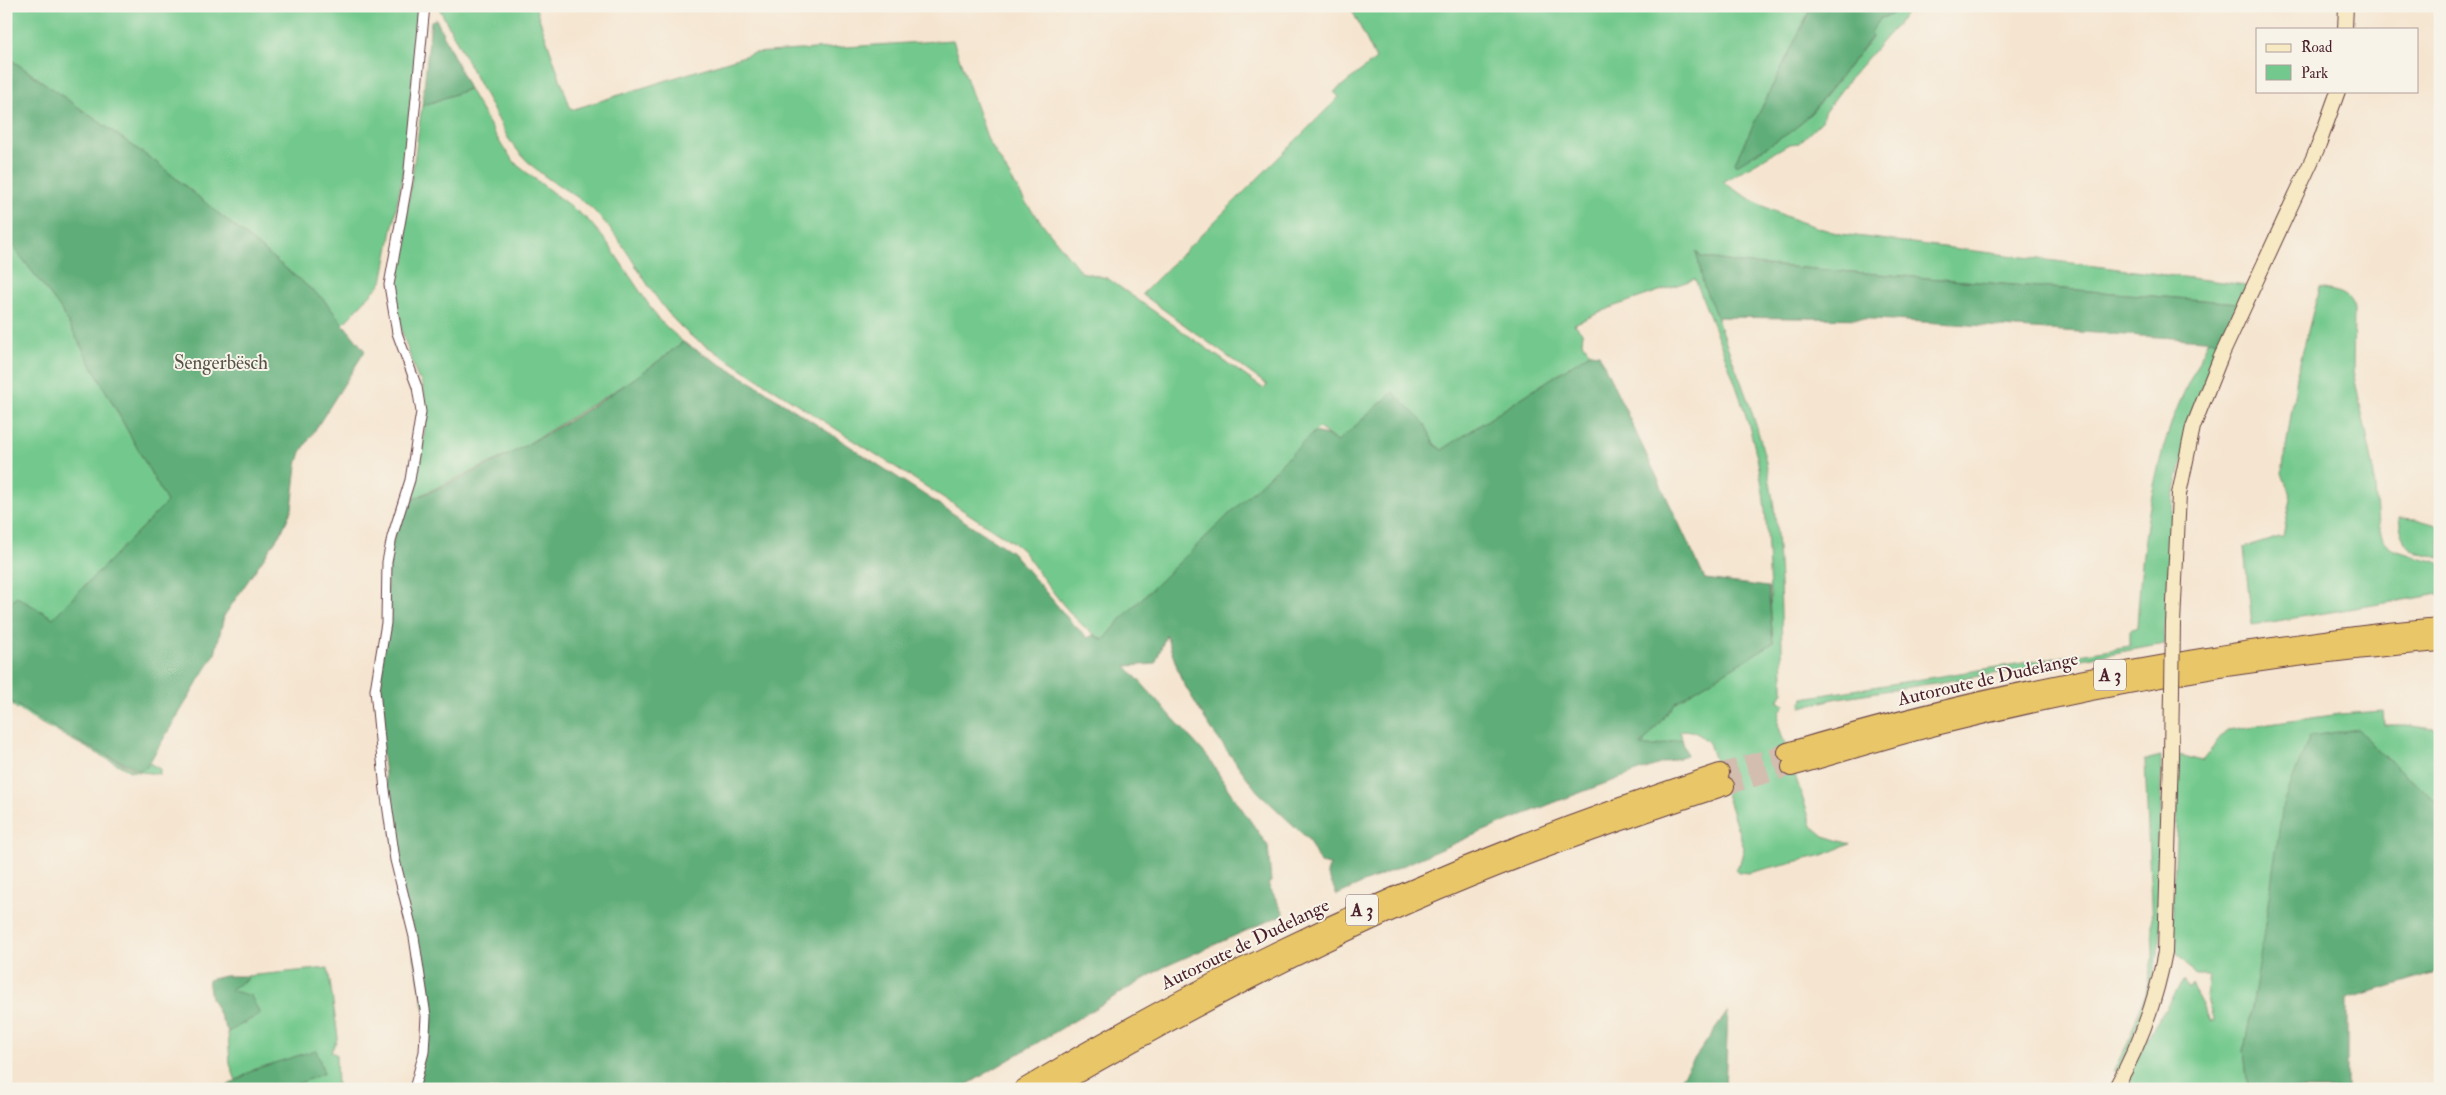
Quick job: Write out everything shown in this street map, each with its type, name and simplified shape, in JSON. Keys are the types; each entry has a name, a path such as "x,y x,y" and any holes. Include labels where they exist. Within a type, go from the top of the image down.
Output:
{"highway":[{"name":"Autoroute de Dudelange","path":"2440,627 2185,660 2072,682 1943,710 1789,760 2073,696 2182,675 2307,656 2440,642"},
{"name":"Autoroute de Dudelange","path":"1023,1089 1154,1013 1315,932 1401,893 1555,830 1722,779 1495,868 1398,910 1247,980 1051,1089"}],"main road":[{"path":"2344,28 2346,6"},
{"path":"2115,1089 2142,1037 2161,974 2165,952 2173,624 2179,494 2193,427 2220,359 2318,147 2338,92"}],"street":[{"path":"414,1089 424,1052 426,1016 414,937 395,860 385,790 375,690 386,624 387,562 392,537 410,480 421,412 417,387 397,333 389,285 408,180 425,6"}],"green space":[{"path":"6,6 421,6 403,173 382,282 343,324 323,299 157,163 6,56"},
{"path":"438,6 535,6 571,110 754,53 953,40 988,140 1026,203 1081,272 1107,278 1264,389 1267,385 1142,294 1339,97 1334,92 1376,59 1350,6 1812,6 1735,162 1737,164 1792,131 1812,112 1872,38 1871,32 1881,18 1891,15 1899,6 1913,6 1851,77 1824,113 1822,121 1799,143 1789,144 1723,182 1765,207 1840,234 2246,285 2239,303 1740,263 1700,257 1697,252 1712,304 1750,406 1771,485 1775,512 1780,595 1783,691 1778,701 1785,704 1780,712 1778,724 1812,826 1824,836 1850,844 1823,855 1748,873 1738,872 1735,869 1740,863 1744,848 1709,743 1696,733 1684,730 1680,731 1682,739 1656,746 1640,747 1676,702 1773,643 1766,515 1755,448 1732,374 1695,279 1615,306 1574,324 1583,333 1582,341 1590,353 1442,450 1434,444 1424,424 1337,442 1319,428 1124,616 1104,640 1081,624 1049,587 1022,550 1011,541 691,336 676,322 663,307 606,224 586,204 537,170 508,138"},
{"path":"1812,6 1899,6 1891,15 1881,18 1871,32 1872,37 1812,112 1792,131 1737,165 1735,162"},
{"path":"436,19 469,89 422,106 431,21"},
{"name":"Sengerbësch","path":"6,56 157,163 323,299 365,351 301,452 297,465 292,509 282,531 224,616 215,654 146,768 139,770 85,745 6,698 6,606 17,597 53,618 167,502 60,308 6,237"},
{"path":"469,89 502,146 517,165 588,220 607,242 659,320 683,342 644,373 518,450 413,499 426,409 420,379 418,379 402,333 394,285 395,268 403,239 422,106"},
{"path":"6,237 60,308 167,502 53,618 17,597 6,606"},
{"path":"1696,251 1701,257 1740,263 2239,303 2220,341 1876,319 1717,317 1704,287"},
{"path":"2319,288 2341,293 2349,299 2354,309 2353,371 2373,465 2378,525 2383,539 2393,550 2440,563 2440,594 2252,625 2244,548 2283,536 2291,498 2282,473 2298,370"},
{"path":"2209,340 2220,341 2199,398 2173,497 2164,644 2032,668 1838,698 1801,707 1803,698 2130,646 2130,631 2137,628 2143,550 2151,500 2163,449 2175,413"},
{"path":"683,342 756,385 1012,552 1071,622 1088,638 1093,635 1104,640 1124,616 1314,432 1327,435 1337,442 1393,392 1425,424 1434,444 1442,450 1590,353 1599,354 1705,579 1768,587 1773,643 1676,702 1641,746 1656,746 1682,739 1687,755 1598,786 1510,820 1337,895 1327,873 1330,865 1320,863 1308,839 1257,791 1211,729 1181,679 1166,635 1155,664 1126,666 1208,757 1268,846 1271,882 1268,884 1284,914 1164,967 960,1089 415,1089 426,1016 395,860 375,690 386,623 387,562 403,503 476,471 549,433 619,389"},
{"path":"2399,518 2416,519 2440,526 2440,558 2409,548 2403,538"},
{"path":"6,698 32,715 132,769 146,768 149,763 160,769 160,774 130,771 31,718 6,701"},
{"path":"2383,711 2384,725 2407,725 2440,730 2440,805 2375,748 2358,729 2255,991 2244,1050 2248,1089 2120,1089 2150,1033 2183,981 2185,981 2184,983 2188,989 2191,985 2211,1021 2214,1021 2206,997 2209,975 2196,975 2171,946 2180,755 2202,761 2227,730 2340,714"},
{"path":"2358,729 2375,748 2440,805 2440,971 2347,999 2347,1089 2248,1089 2244,1050 2255,991 2283,804 2310,736"},
{"path":"2161,756 2161,936 2148,1001 2120,1073 2113,1071 2128,1043 2147,987 2153,953 2145,760"},
{"path":"328,968 338,1037 331,1052 336,1054 337,1089 287,1089 255,1069 236,1081 230,1064 228,1032 260,1014 230,990 247,979 247,976"},
{"path":"225,976 247,976 247,979 230,990 251,996 260,1014 228,1032 211,998 208,980"},
{"path":"1728,1011 1725,1089 1673,1089"},
{"path":"316,1050 324,1073 287,1089 222,1089 255,1069"}],"tunnel":[{"path":"1720,773 1787,752"},
{"path":"1725,786 1791,767"}]}
